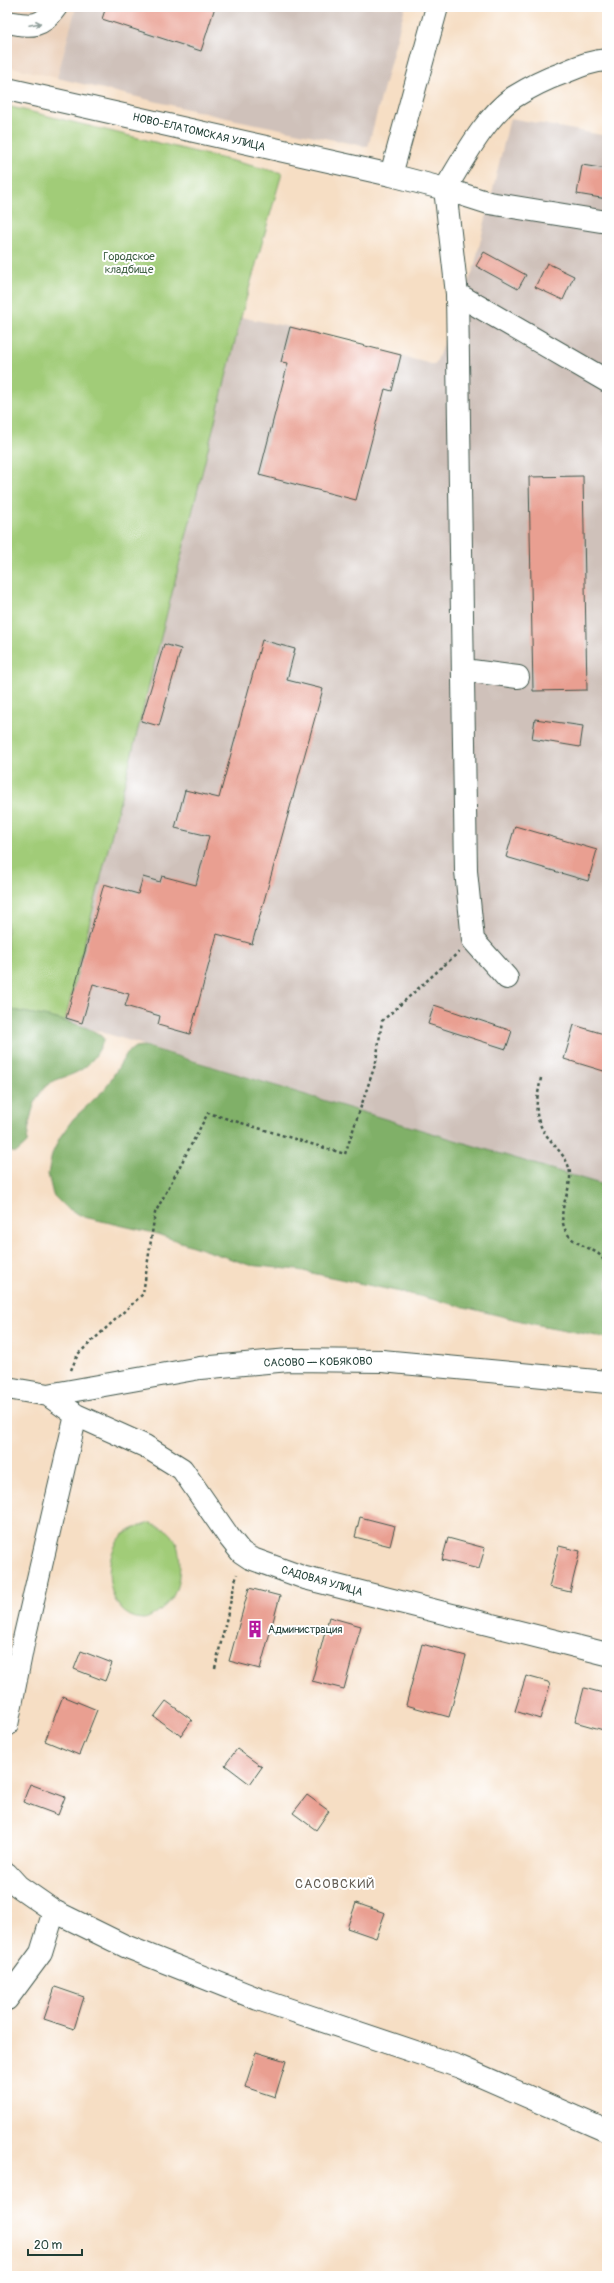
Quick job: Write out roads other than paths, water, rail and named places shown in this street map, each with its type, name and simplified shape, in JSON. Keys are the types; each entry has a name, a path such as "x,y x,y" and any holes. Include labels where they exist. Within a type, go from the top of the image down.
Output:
{"street":[{"path":"7,22 32,26 42,22 56,7"},
{"path":"390,175 436,7"},
{"path":"507,978 473,940 466,871 457,294 445,190 474,142 513,98 543,80 595,61 607,60"},
{"name":"НОВО-ЕЛАТОМСКАЯ УЛИЦА","path":"7,89 390,175 489,203 607,222"},
{"path":"457,294 607,381"},
{"path":"464,670 518,677"},
{"name":"САСОВО — КОБЯКОВО","path":"7,1388 54,1394 200,1368 289,1360 382,1360 607,1382"},
{"name":"САДОВАЯ УЛИЦА","path":"54,1394 76,1415 145,1446 182,1469 241,1552 250,1558 305,1578 607,1654"},
{"path":"7,1724 16,1637 76,1415"},
{"path":"7,1874 18,1886 54,1911 125,1946 258,1999 460,2067 607,2131"},
{"path":"7,1999 41,1953 54,1911"}],"place":[{"name":"Администрация","path":"255,1629"}],"district":[{"name":"САСОВСКИЙ","path":"335,1884"}],"park label":[{"name":"Городское кладбище","path":"129,262"}]}
